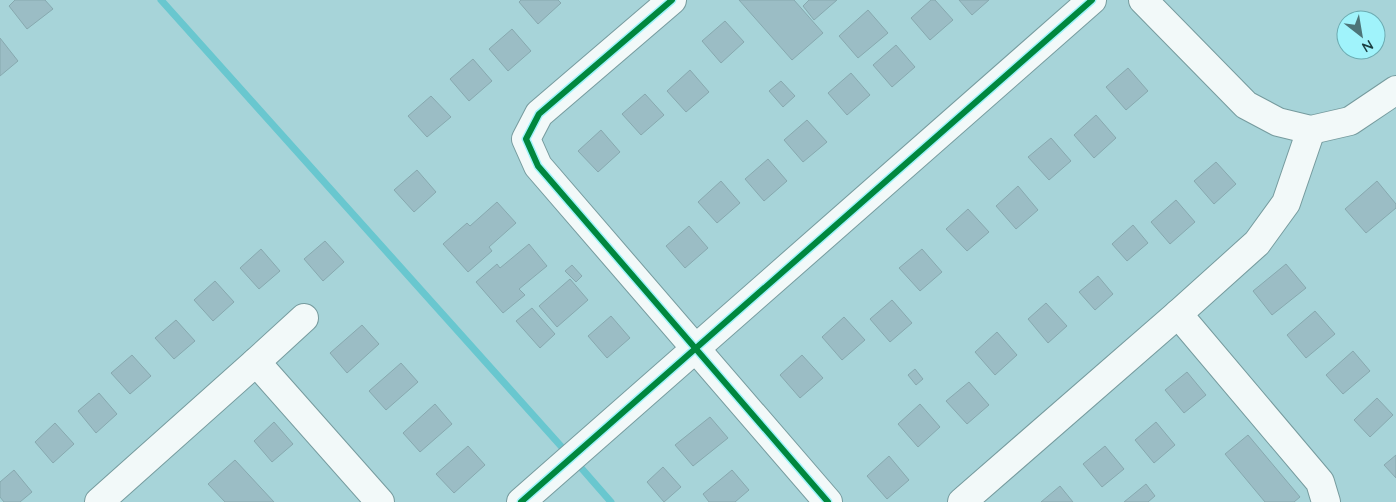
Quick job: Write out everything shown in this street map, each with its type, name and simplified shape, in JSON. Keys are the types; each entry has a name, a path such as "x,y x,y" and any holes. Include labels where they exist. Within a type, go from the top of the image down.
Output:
{"street":[{"path":"672,0 539,114 526,139 538,166 828,502"},
{"path":"525,499 1092,0"},
{"path":"1143,0 1246,105 1278,122 1311,130 1350,121 1395,93"},
{"path":"962,502 1257,243 1286,203 1311,130"},
{"path":"1178,314 1320,482 1326,502"},
{"path":"99,502 304,318"},
{"path":"256,362 380,502"}],"building":[{"path":"15,0 45,0 53,9 27,29 9,6"},
{"path":"521,0 558,0 561,3 538,24 519,2"},
{"path":"739,0 794,0 823,33 792,60"},
{"path":"809,0 837,0 814,20 803,6"},
{"path":"931,0 935,0 953,20 930,40 911,18"},
{"path":"959,0 989,0 972,15"},
{"path":"868,10 888,33 858,58 839,36"},
{"path":"725,21 744,42 721,63 702,41"},
{"path":"512,29 531,51 508,71 489,49"},
{"path":"0,38 18,61 0,76"},
{"path":"896,45 915,67 892,87 873,65"},
{"path":"473,59 492,81 469,101 450,79"},
{"path":"1128,68 1148,91 1126,110 1106,87"},
{"path":"690,70 709,92 686,112 667,91"},
{"path":"851,73 870,95 847,115 828,93"},
{"path":"781,81 795,96 783,107 769,91"},
{"path":"645,94 664,115 641,135 622,114"},
{"path":"431,96 451,117 427,137 408,116"},
{"path":"1096,115 1116,138 1094,158 1074,135"},
{"path":"807,120 827,142 803,162 784,140"},
{"path":"601,130 620,152 598,172 578,151"},
{"path":"1051,138 1071,161 1049,180 1028,157"},
{"path":"768,159 787,181 764,201 745,179"},
{"path":"1216,162 1236,184 1214,204 1194,181"},
{"path":"417,170 436,192 414,212 394,190"},
{"path":"721,181 740,203 717,223 698,202"},
{"path":"1377,181 1396,204 1396,208 1366,233 1345,209"},
{"path":"1018,186 1038,210 1016,229 996,206"},
{"path":"1176,200 1195,222 1170,244 1151,222"},
{"path":"497,202 516,223 489,247 492,251 468,272 443,244 467,223 470,226"},
{"path":"968,209 989,232 967,251 946,229"},
{"path":"1133,225 1148,243 1127,261 1112,244"},
{"path":"689,226 708,248 685,268 666,246"},
{"path":"325,241 344,262 323,281 304,259"},
{"path":"529,244 547,266 519,289 525,295 503,313 476,282 497,264 500,268"},
{"path":"261,249 280,271 259,289 240,268"},
{"path":"922,249 942,272 920,291 899,268"},
{"path":"1286,264 1306,288 1272,315 1253,291"},
{"path":"572,265 582,276 576,282 565,271"},
{"path":"1098,276 1113,294 1095,310 1079,292"},
{"path":"570,279 588,300 557,327 539,306"},
{"path":"215,281 234,302 213,321 194,300"},
{"path":"892,300 912,323 890,342 870,319"},
{"path":"1046,303 1067,326 1048,343 1028,319"},
{"path":"532,308 555,334 540,348 516,321"},
{"path":"1315,311 1335,334 1306,358 1287,335"},
{"path":"611,316 630,338 607,358 588,336"},
{"path":"844,317 865,340 842,360 822,337"},
{"path":"176,320 195,341 174,359 155,338"},
{"path":"362,325 379,344 347,373 330,353"},
{"path":"997,332 1017,355 995,375 975,352"},
{"path":"1353,351 1370,371 1343,394 1326,375"},
{"path":"132,355 151,376 130,394 111,373"},
{"path":"802,355 823,378 800,398 780,375"},
{"path":"401,363 418,382 386,410 369,391"},
{"path":"915,369 923,379 916,385 908,375"},
{"path":"1187,372 1206,395 1184,413 1165,390"},
{"path":"969,382 989,405 967,424 946,401"},
{"path":"99,393 117,414 96,433 78,411"},
{"path":"1377,398 1393,415 1370,437 1354,420"},
{"path":"435,404 452,424 420,452 403,433"},
{"path":"920,404 940,427 918,447 898,424"},
{"path":"710,417 728,438 693,466 675,445"},
{"path":"274,422 293,444 272,462 254,441"},
{"path":"1156,422 1175,445 1154,463 1135,440"},
{"path":"55,423 74,444 53,463 35,442"},
{"path":"1248,435 1300,497 1294,502 1265,502 1225,454"},
{"path":"468,446 485,465 454,493 436,474"},
{"path":"1105,446 1124,469 1102,487 1083,464"},
{"path":"1396,455 1396,478 1384,465"},
{"path":"889,456 909,480 887,499 867,476"},
{"path":"235,460 274,502 225,502 208,484"},
{"path":"663,467 681,487 664,502 647,482"},
{"path":"14,470 32,492 20,502 4,502 0,497 0,482"},
{"path":"732,470 749,490 735,502 709,502 703,494"},
{"path":"1146,484 1155,496 1148,502 1124,502"},
{"path":"1060,486 1073,502 1041,502"}],"waterway":[{"path":"161,0 568,454"},
{"path":"576,462 611,502"}],"cycle path":[{"path":"672,0 539,114 526,139 538,166 828,502"},
{"path":"521,502 1092,0"}]}
